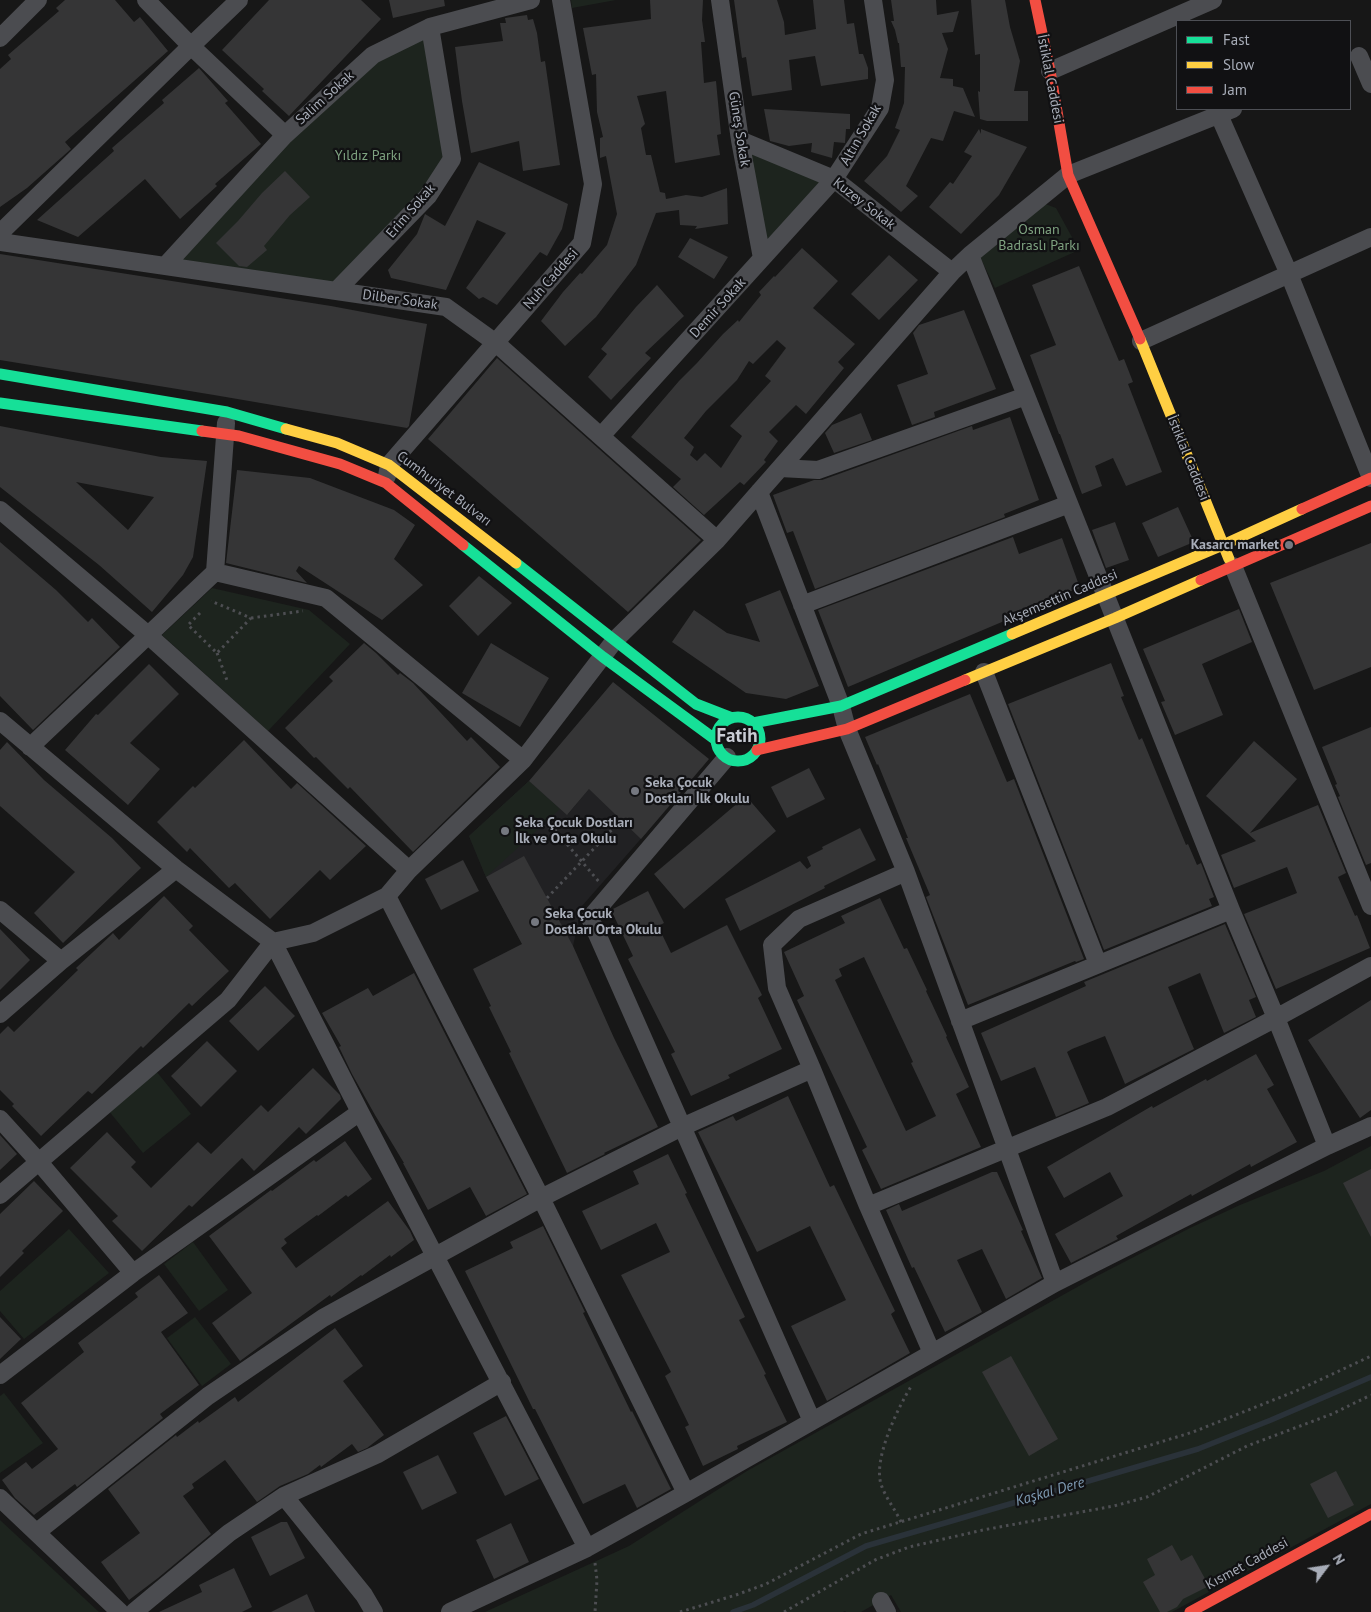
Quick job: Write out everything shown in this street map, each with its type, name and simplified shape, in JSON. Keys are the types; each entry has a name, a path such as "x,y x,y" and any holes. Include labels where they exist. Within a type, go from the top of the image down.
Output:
{"main road":[{"name":"İstiklal Caddesi","path":"1035,0 1050,71 1068,175 1141,341 1232,566"},
{"name":"Cumhuriyet Bulvarı","path":"0,374 227,412 338,443 389,465 696,704 732,718"},
{"path":"0,403 239,436 340,464 386,483 603,657 716,740 721,753 726,758 740,761 753,756 760,744 758,729 753,723 743,718 732,718 726,721 721,726 716,740"},
{"name":"Akşemsettin Caddesi","path":"753,723 841,706 1223,545 1371,478"},
{"path":"757,750 847,729 1115,618 1371,506"},
{"name":"Kısmet Caddesi","path":"1190,1612 1371,1514"}],"street":[{"path":"0,38 38,0"},
{"path":"146,0 191,46 285,135"},
{"path":"0,233 239,0"},
{"name":"Salim Sokak","path":"164,266 285,135 373,55 430,27 531,0"},
{"name":"Nuh Caddesi","path":"389,465 582,243 593,184 561,0"},
{"name":"Güneş Sokak","path":"720,0 740,140 762,258"},
{"name":"Altın Sokak","path":"834,179 880,108 885,80 873,0"},
{"path":"1050,71 1213,0"},
{"name":"Erim Sokak","path":"336,291 428,196 452,158 430,27"},
{"path":"1360,55 1371,84"},
{"path":"0,1195 228,1000 273,942 313,934 387,896 410,870 523,760 615,640 717,540 952,272 970,254 1068,175 1226,112 1371,478"},
{"name":"Kuzey Sokak","path":"740,140 834,179 952,272"},
{"name":"Demir Sokak","path":"601,436 834,179"},
{"path":"1141,341 1371,237"},
{"name":"Dilber Sokak","path":"0,242 446,307 496,343 717,540"},
{"path":"970,254 1327,1146"},
{"path":"780,468 818,470 1026,396"},
{"path":"30,746 215,572 227,412"},
{"path":"386,483 389,465"},
{"path":"759,492 841,706 847,729 906,872 1055,1283"},
{"path":"802,605 1069,504"},
{"path":"0,510 148,635 410,870"},
{"name":"İstiklal Caddesi","path":"1232,566 1371,906"},
{"path":"215,572 326,598 523,760"},
{"path":"984,672 1098,964"},
{"path":"0,721 176,869 273,942 587,1548"},
{"path":"726,758 590,918 812,1421"},
{"path":"0,1014 176,869"},
{"path":"906,872 799,919 772,945 777,988 932,1353"},
{"path":"387,896 541,1198 686,1493"},
{"path":"0,910 62,961"},
{"path":"960,1021 1231,910"},
{"path":"868,1206 1107,1107 1371,966"},
{"path":"37,1532 208,1396 323,1318 541,1198 682,1127 812,1069"},
{"path":"0,1375 132,1273 360,1112"},
{"path":"0,1118 132,1273"},
{"path":"450,1612 587,1548 1055,1283 1327,1146 1371,1126"},
{"path":"134,1612 229,1533 284,1496 378,1454 502,1382"},
{"path":"284,1496 364,1595 374,1612"},
{"path":"0,1498 120,1612"}],"path":[{"path":"251,618 217,653 188,625 211,601 251,618 309,610 326,598"},
{"path":"547,898 622,820"},
{"path":"542,826 555,830 601,885 612,892"},
{"path":"680,1612 766,1584 861,1534 1193,1432 1296,1391 1371,1356"},
{"path":"901,1522 881,1484 878,1470 880,1458 891,1427 913,1384"},
{"path":"784,1612 875,1560 909,1548 983,1530 1114,1506 1147,1497 1247,1446 1332,1414 1371,1395"},
{"path":"587,1548 595,1562 597,1580 595,1612"}],"shaded area":[{"name":"Seka Çocuk Dostları İlk ve Orta Okulu","path":"624,747 681,793 582,906 573,946 534,966 486,877 469,836 529,781 568,814"}],"green space":[{"path":"571,0 616,0 572,8"},
{"name":"Yıldız Parkı","path":"430,27 452,159 336,291 165,266 373,55"},
{"path":"740,140 834,179 762,258"},
{"name":"Osman Badraslı Parkı","path":"1040,202 1056,208 1079,250 995,288 979,255"},
{"path":"212,588 309,610 350,644 268,731 162,635"},
{"name":"Seka Çocuk Dostları İlk ve Orta Okulu","path":"529,781 560,809 486,877 469,836"},
{"path":"156,1071 191,1114 143,1153 108,1110"},
{"path":"1371,1146 1371,1504 1172,1612 901,1612 891,1595 861,1612 485,1612 629,1546 747,1471 1097,1276 1190,1228 1240,1205 1324,1171"},
{"path":"69,1229 109,1273 24,1339 0,1311 0,1291"},
{"path":"193,1242 228,1290 199,1311 164,1264"},
{"path":"195,1317 231,1364 202,1386 167,1338"},
{"path":"4,1393 43,1443 0,1473 0,1396"},
{"path":"0,1520 99,1612 0,1612"}],"building":[{"path":"65,0 115,0 134,22 140,17 168,51 65,142 71,149 27,188 0,207 0,69 11,59 8,55 59,11 56,8"},
{"path":"269,0 361,0 381,19 289,116 262,91 264,89 222,50"},
{"path":"389,0 444,0 445,6 393,18"},
{"path":"650,0 703,0 702,20 705,42 701,42 704,83 716,81 721,134 717,135 720,155 675,163 666,91 637,96 645,124 641,128 646,155 651,155 660,192 665,193 666,199 686,195 702,197 727,188 728,224 695,229 697,226 680,225 679,210 656,213 636,265 596,317 565,346 541,321 563,292 580,273 582,274 607,245 617,214 606,156 600,158 600,138 603,137 597,112 596,74 592,75 583,28 651,19"},
{"path":"734,0 777,0 784,22 785,35 816,29 813,0 844,0 847,24 854,23 859,54 863,54 868,68 868,79 821,86 815,56 789,60 792,90 752,96 746,57 742,58"},
{"path":"891,0 936,0 937,15 959,11 953,32 942,33 948,49 940,78 953,79 953,86 963,88 975,117 954,111 943,141 931,138 906,186 918,196 901,212 864,181 887,156 900,130 895,128 904,103 905,67 901,67 899,43 891,21 894,21"},
{"path":"971,0 1005,0 1010,27 1020,61 1014,91 1028,91 1028,121 987,121 980,119 978,91 980,92 980,54 975,55"},
{"path":"527,15 528,20 533,19 541,62 545,61 560,165 523,171 519,141 471,153 455,47 503,41 500,23 506,23 505,18"},
{"path":"199,68 228,101 225,103 261,144 215,184 217,186 180,219 145,179 78,237 37,220 114,151 112,148 164,103 162,100"},
{"path":"764,109 850,114 850,129 846,129 845,143 834,142 832,158 811,152 812,143 789,146 770,141"},
{"path":"979,129 981,134 981,129 1027,147 999,195 961,234 929,207 950,182 953,184 972,156 964,152"},
{"path":"479,162 568,204 562,229 547,256 540,252 497,305 483,297 479,299 466,288 506,233 477,220 446,290 391,278 388,270 417,234 425,214 445,226"},
{"path":"285,171 310,197 290,215 264,246 267,250 247,267 239,266 216,243"},
{"path":"690,238 728,257 714,279 678,257"},
{"path":"802,248 838,281 813,308 855,344 838,362 844,368 806,414 796,405 769,432 778,441 764,460 766,462 744,485 740,482 704,515 673,487 681,479 631,437 679,381 723,334 738,320 739,322 761,295 759,292","holes":["777,340 786,348 765,376 771,381 730,426 742,436 721,468 705,453 697,461 690,455 694,447 684,438 706,411 737,380 749,361 753,364"]},
{"path":"0,254 331,306 427,324 409,426 407,428 0,360"},
{"path":"889,255 918,280 879,320 851,294"},
{"path":"1079,266 1119,361 1124,359 1133,382 1128,384 1162,472 1126,486 1113,458 1095,466 1102,486 1082,494 1030,355 1056,345 1032,285"},
{"path":"657,285 684,316 645,353 651,358 611,400 588,377 607,354 601,349"},
{"path":"964,310 996,389 934,412 935,417 912,425 897,385 928,374 913,333 919,325"},
{"path":"497,358 701,540 628,612 428,439"},
{"path":"861,413 872,440 834,453 825,433 832,425"},
{"path":"1010,417 1039,500 1004,514 1005,517 815,589 793,531 787,533 773,495 814,480 822,480 972,426 973,430"},
{"path":"0,426 161,457 207,461 193,557 183,575 152,612 99,565 0,487","holes":["76,482 154,497 128,530"]},
{"path":"237,470 310,478 394,510 415,525 394,559 423,585 382,620 299,566 296,571 307,583 226,563"},
{"path":"1178,507 1194,542 1158,557 1142,523"},
{"path":"1115,522 1129,560 1106,568 1092,530"},
{"path":"1013,537 1019,554 1062,538 1080,588 1034,604 1035,608 848,687 818,610"},
{"path":"0,542 56,590 88,622 92,618 120,647 33,730 0,696"},
{"path":"1371,543 1371,667 1314,690 1270,583"},
{"path":"479,576 512,603 478,636 449,606"},
{"path":"780,590 819,686 786,699 746,693 672,642 694,610 727,633 760,642 745,604"},
{"path":"1239,609 1252,642 1202,664 1223,715 1175,735 1161,702 1165,701 1143,649"},
{"path":"364,643 398,675 400,673 413,683 467,741 471,737 500,767 413,852 350,787 348,789 285,728 333,681 329,677"},
{"path":"491,643 549,678 520,727 462,693"},
{"path":"1111,663 1124,696 1121,697 1139,740 1142,738 1186,845 1188,844 1197,865 1201,863 1214,897 1209,899 1212,906 1104,950 1008,704"},
{"path":"149,664 179,694 130,743 160,769 128,805 65,750 96,714 98,715"},
{"path":"613,682 709,759 641,839 589,789 567,815 529,781"},
{"path":"970,694 1007,782 1014,779 1084,959 968,1005 926,897 930,895 878,764 865,737"},
{"path":"1371,727 1371,863 1366,865 1338,797 1340,796 1335,785 1337,784 1322,747"},
{"path":"244,740 291,789 297,783 366,846 330,880 320,870 270,919 235,883 229,888 190,848 187,852 157,822 193,786 195,788"},
{"path":"1254,741 1297,779 1250,833 1318,805 1346,873 1338,877 1355,916 1357,915 1370,948 1276,989 1244,914 1297,893 1287,867 1234,888 1221,855 1256,841 1206,796"},
{"path":"7,742 44,780 112,838 141,868 63,943 34,913 75,872 0,806 0,750"},
{"path":"809,768 825,799 787,818 771,787"},
{"path":"746,796 776,831 684,909 654,874"},
{"path":"860,828 876,860 740,931 725,899 800,861 807,869 811,866 807,857 823,849 822,847"},
{"path":"524,856 573,946 614,1038 658,1127 567,1173 509,1053 511,1052 473,969 522,944 486,877"},
{"path":"463,860 479,891 441,910 425,879"},
{"path":"648,891 664,923 658,926 671,953 727,925 762,995 758,998 782,1049 728,1075 730,1078 691,1096 671,1054 675,1052 628,959 633,956 611,910"},
{"path":"164,896 193,926 189,930 229,971 192,1006 189,1003 143,1048 141,1046 92,1094 88,1091 41,1136 12,1106 14,1104 0,1090 0,1034 8,1026 14,1032 113,933 119,940"},
{"path":"880,898 904,949 907,948 927,990 969,1087 956,1094 981,1147 881,1189 862,1150 867,1147 797,1000 804,996 784,952 845,923 841,916","holes":["864,957 913,1062 911,1063 936,1116 906,1131 835,980 842,976 839,969"]},
{"path":"1225,924 1256,997 1249,1000 1256,1017 1224,1033 1200,973 1168,987 1194,1049 1125,1084 1105,1036 1072,1049 1067,1052 1089,1103 1056,1117 1035,1067 1001,1081 981,1033 1086,986 1084,982"},
{"path":"0,929 30,960 0,990"},
{"path":"414,973 527,1194 486,1216 470,1187 428,1210 404,1163 352,1074 339,1047 341,1046 322,1013 368,988 373,996"},
{"path":"265,986 295,1016 258,1051 229,1021"},
{"path":"1371,1000 1371,1110 1360,1118 1308,1040"},
{"path":"207,1041 237,1071 201,1107 171,1076"},
{"path":"1256,1054 1274,1085 1267,1089 1297,1142 1251,1167 1250,1164 1192,1196 1191,1194 1116,1236 1118,1239 1071,1263 1055,1234 1123,1196 1110,1172 1064,1198 1047,1167 1152,1106 1153,1108 1206,1079 1207,1081"},
{"path":"313,1068 340,1095 341,1099 306,1134 299,1127 254,1171 242,1158 192,1207 189,1205 142,1251 112,1221 118,1216 70,1168 107,1132 136,1162 131,1167 151,1188 198,1142 211,1154 261,1105 268,1112"},
{"path":"788,1096 830,1187 834,1185 895,1311 891,1314 910,1353 827,1401 791,1326 846,1300 810,1226 757,1252 698,1132 733,1116 736,1121"},
{"path":"0,1135 17,1154 0,1170"},
{"path":"345,1141 372,1179 284,1239 287,1243 281,1248 296,1268 388,1201 410,1231 414,1240 331,1297 330,1295 240,1361 212,1323 252,1293 209,1236 271,1190"},
{"path":"668,1154 687,1193 685,1194 745,1317 739,1320 787,1422 737,1446 738,1449 703,1466 685,1427 689,1425 665,1376 671,1372 621,1275 670,1252 656,1223 601,1250 582,1211 639,1184 633,1171"},
{"path":"1371,1169 1371,1237 1343,1183"},
{"path":"992,1172 997,1172 1042,1278 1006,1299 982,1249 957,1260 982,1312 945,1332 914,1267 912,1268 886,1210 899,1204 902,1211"},
{"path":"34,1181 63,1211 22,1251 24,1253 0,1277 0,1214"},
{"path":"543,1226 631,1412 671,1489 637,1508 625,1484 583,1504 535,1409 533,1409 465,1271 513,1248 510,1242"},
{"path":"159,1275 188,1313 161,1332 199,1385 160,1414 163,1418 77,1487 75,1484 34,1515 15,1498 2,1480 26,1462 32,1469 58,1449 21,1403 84,1352 78,1343 138,1297 135,1293"},
{"path":"0,1317 21,1339 0,1359"},
{"path":"335,1328 363,1366 343,1381 384,1435 367,1448 358,1452 352,1444 321,1467 320,1465 308,1474 280,1486 257,1502 225,1460 192,1484 194,1488 183,1496 211,1534 129,1600 101,1562 140,1533 108,1489 176,1435 177,1437 198,1421 199,1423 235,1397 238,1402"},
{"path":"1011,1356 1058,1439 1029,1456 982,1372"},
{"path":"506,1416 539,1479 505,1496 473,1433"},
{"path":"438,1455 457,1493 422,1510 403,1472"},
{"path":"1336,1471 1354,1505 1328,1518 1310,1484"},
{"path":"281,1522 287,1522 305,1558 270,1576 251,1537"},
{"path":"511,1523 529,1562 494,1579 476,1540"},
{"path":"1172,1545 1181,1561 1192,1555 1209,1586 1183,1599 1177,1607 1167,1612 1160,1612 1143,1582 1155,1575 1147,1559"},
{"path":"234,1568 252,1607 242,1612 159,1612 202,1592 199,1585"},
{"path":"307,1594 315,1612 271,1612"}],"waterway":[{"name":"Kaşkal Dere","path":"733,1612 753,1605 866,1546 1198,1449 1371,1377"}],"traffic: fast":[{"path":"0,374 227,412 286,429"},
{"path":"0,403 202,431"},
{"path":"463,545 603,657 716,740"},
{"path":"516,563 696,704 732,718"},
{"path":"753,723 841,706 1012,634"},
{"path":"738,717 750,721 756,727 760,739 756,751 750,757 738,761 726,757 720,751 716,739 720,727 726,721 738,717"}],"traffic: slow":[{"path":"1140,339 1229,559"},
{"path":"286,429 337,443 389,465 516,563"},
{"path":"1012,634 1223,545 1302,509"},
{"path":"965,680 1201,580"}],"traffic: jam":[{"path":"1035,0 1050,71 1068,175 1140,339"},
{"path":"202,431 239,436 340,464 386,483 463,545"},
{"path":"1302,509 1371,478"},
{"path":"1201,580 1371,506"},
{"path":"757,750 847,729 965,680"},
{"path":"1190,1612 1371,1514"}],"place":[{"name":"Kasarcı market","path":"1289,545"},
{"name":"Seka Çocuk Dostları İlk Okulu","path":"635,791"},
{"name":"Seka Çocuk Dostları İlk ve Orta Okulu","path":"505,831"},
{"name":"Seka Çocuk Dostları Orta Okulu","path":"535,922"}],"district":[{"name":"Fatih","path":"737,737"}]}
